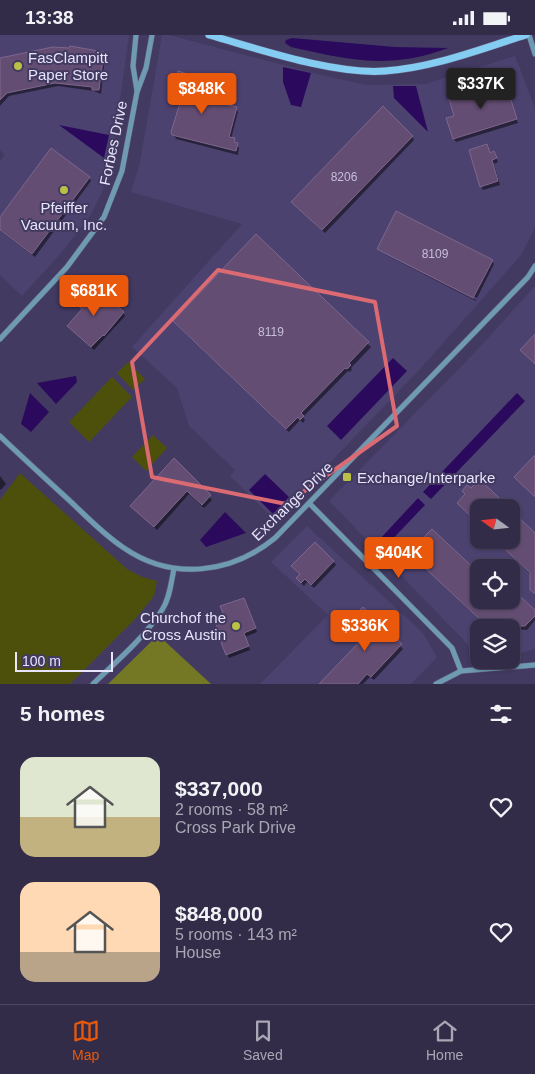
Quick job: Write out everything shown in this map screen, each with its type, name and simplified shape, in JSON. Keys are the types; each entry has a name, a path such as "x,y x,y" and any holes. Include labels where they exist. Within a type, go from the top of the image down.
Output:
{"street":[{"name":"Forbes Drive","path":"136,35 133,66 137,92"},
{"name":"Forbes Drive","path":"0,339 67,267 104,217 122,171 137,92 146,68 152,35"},
{"path":"209,35 325,65 356,70 385,71 436,63 528,35 535,54"},
{"name":"Exchange Drive","path":"0,436 123,548 139,557 174,569 211,568 244,559 275,538 310,504 528,277 535,266"},
{"path":"310,504 452,648 461,671"},
{"path":"93,684 130,647 162,610 167,599 174,569"},
{"path":"436,684 461,671 535,665"}],"highlighted area":[{"path":"218,270 375,302 397,426 286,504 152,477 132,362"}],"shaded area":[{"path":"0,35 129,35 112,158 103,190 90,216 62,252 22,296 0,275 0,161 5,155 0,150"},
{"path":"162,35 169,35 321,75 367,85 425,84 515,56 535,108 535,228 521,255 422,367 275,520 230,476 235,470 189,426 177,388 132,347 242,224 131,192 140,162"},
{"path":"292,38 395,47 448,48 407,59 370,61 332,56 291,47 285,43 286,40"},
{"path":"283,67 311,73 301,107 291,105 283,82"},
{"path":"393,86 416,86 428,132 394,98"},
{"path":"59,125 109,135 104,158"},
{"path":"535,286 535,649 520,653 520,619 470,619 470,647 329,501 477,350"},
{"path":"393,358 407,371 341,440 327,426"},
{"path":"128,362 145,379 133,390 117,373"},
{"path":"76,376 77,382 56,404 37,383"},
{"path":"112,377 132,397 89,442 69,422"},
{"path":"30,393 49,412 31,432 21,424"},
{"path":"517,393 525,401 431,499 423,492"},
{"path":"153,435 167,448 146,471 132,457"},
{"path":"20,473 127,569 142,577 157,581 154,596 136,618 70,684 0,684 0,500"},
{"path":"265,474 289,497 273,514 249,490"},
{"path":"418,498 425,505 386,546 379,540"},
{"path":"225,512 246,533 206,547 200,540"},
{"path":"307,526 422,632 437,657 411,684 260,684 328,615 271,562"},
{"path":"158,635 211,684 108,684"}],"building":[{"path":"70,46 104,52 99,90 92,90 92,87 55,83 7,93 0,100 0,58 53,47 69,48"},
{"path":"178,71 200,78 198,83 211,88 208,100 237,107 229,137 235,138 234,142 238,143 236,151 172,135 171,132 180,103 173,101 175,91 180,92 183,79 176,77"},
{"path":"505,81 517,119 453,139 446,118 454,116 449,99"},
{"path":"383,106 413,136 322,230 291,202"},
{"path":"487,144 490,153 494,151 497,158 492,160 498,181 480,187 469,150"},
{"path":"51,148 90,177 32,254 0,230 0,217"},
{"path":"396,211 493,260 473,298 377,249"},
{"path":"256,234 369,342 349,363 351,365 347,369 345,368 301,413 304,416 300,420 298,417 286,429 173,321"},
{"path":"76,290 89,301 100,290 124,312 104,336 91,347 67,326 82,309 69,297"},
{"path":"535,334 535,364 520,350"},
{"path":"535,455 535,497 514,477"},
{"path":"174,458 211,495 202,505 187,491 154,527 130,506"},
{"path":"479,479 500,499 470,499 470,515 457,503 465,494 462,491 467,485 471,488"},
{"path":"520,519 535,533 535,594 530,590 530,573 520,564 520,559 515,559 505,549 520,549"},
{"path":"432,529 470,565 470,609 520,609 520,598 522,598 535,610 535,616 525,626 520,626 520,619 479,619 409,553 416,545 413,542 418,537 421,540"},
{"path":"315,542 334,561 311,585 305,579 301,583 296,578 300,574 291,566"},
{"name":"Churchof the Cross Austin","path":"244,598 256,628 244,633 249,646 226,655 216,630 218,629 216,624 226,620 220,606"},
{"path":"363,607 402,644 371,677 367,674 358,684 319,684 366,635 350,620"}],"place":[{"name":"FasClampitt Paper Store","path":"18,66"},
{"name":"Pfeiffer Vacuum, Inc.","path":"64,190"},
{"name":"Exchange/Interparke","path":"347,477"},
{"name":"Churchof the Cross Austin","path":"236,626"}]}
